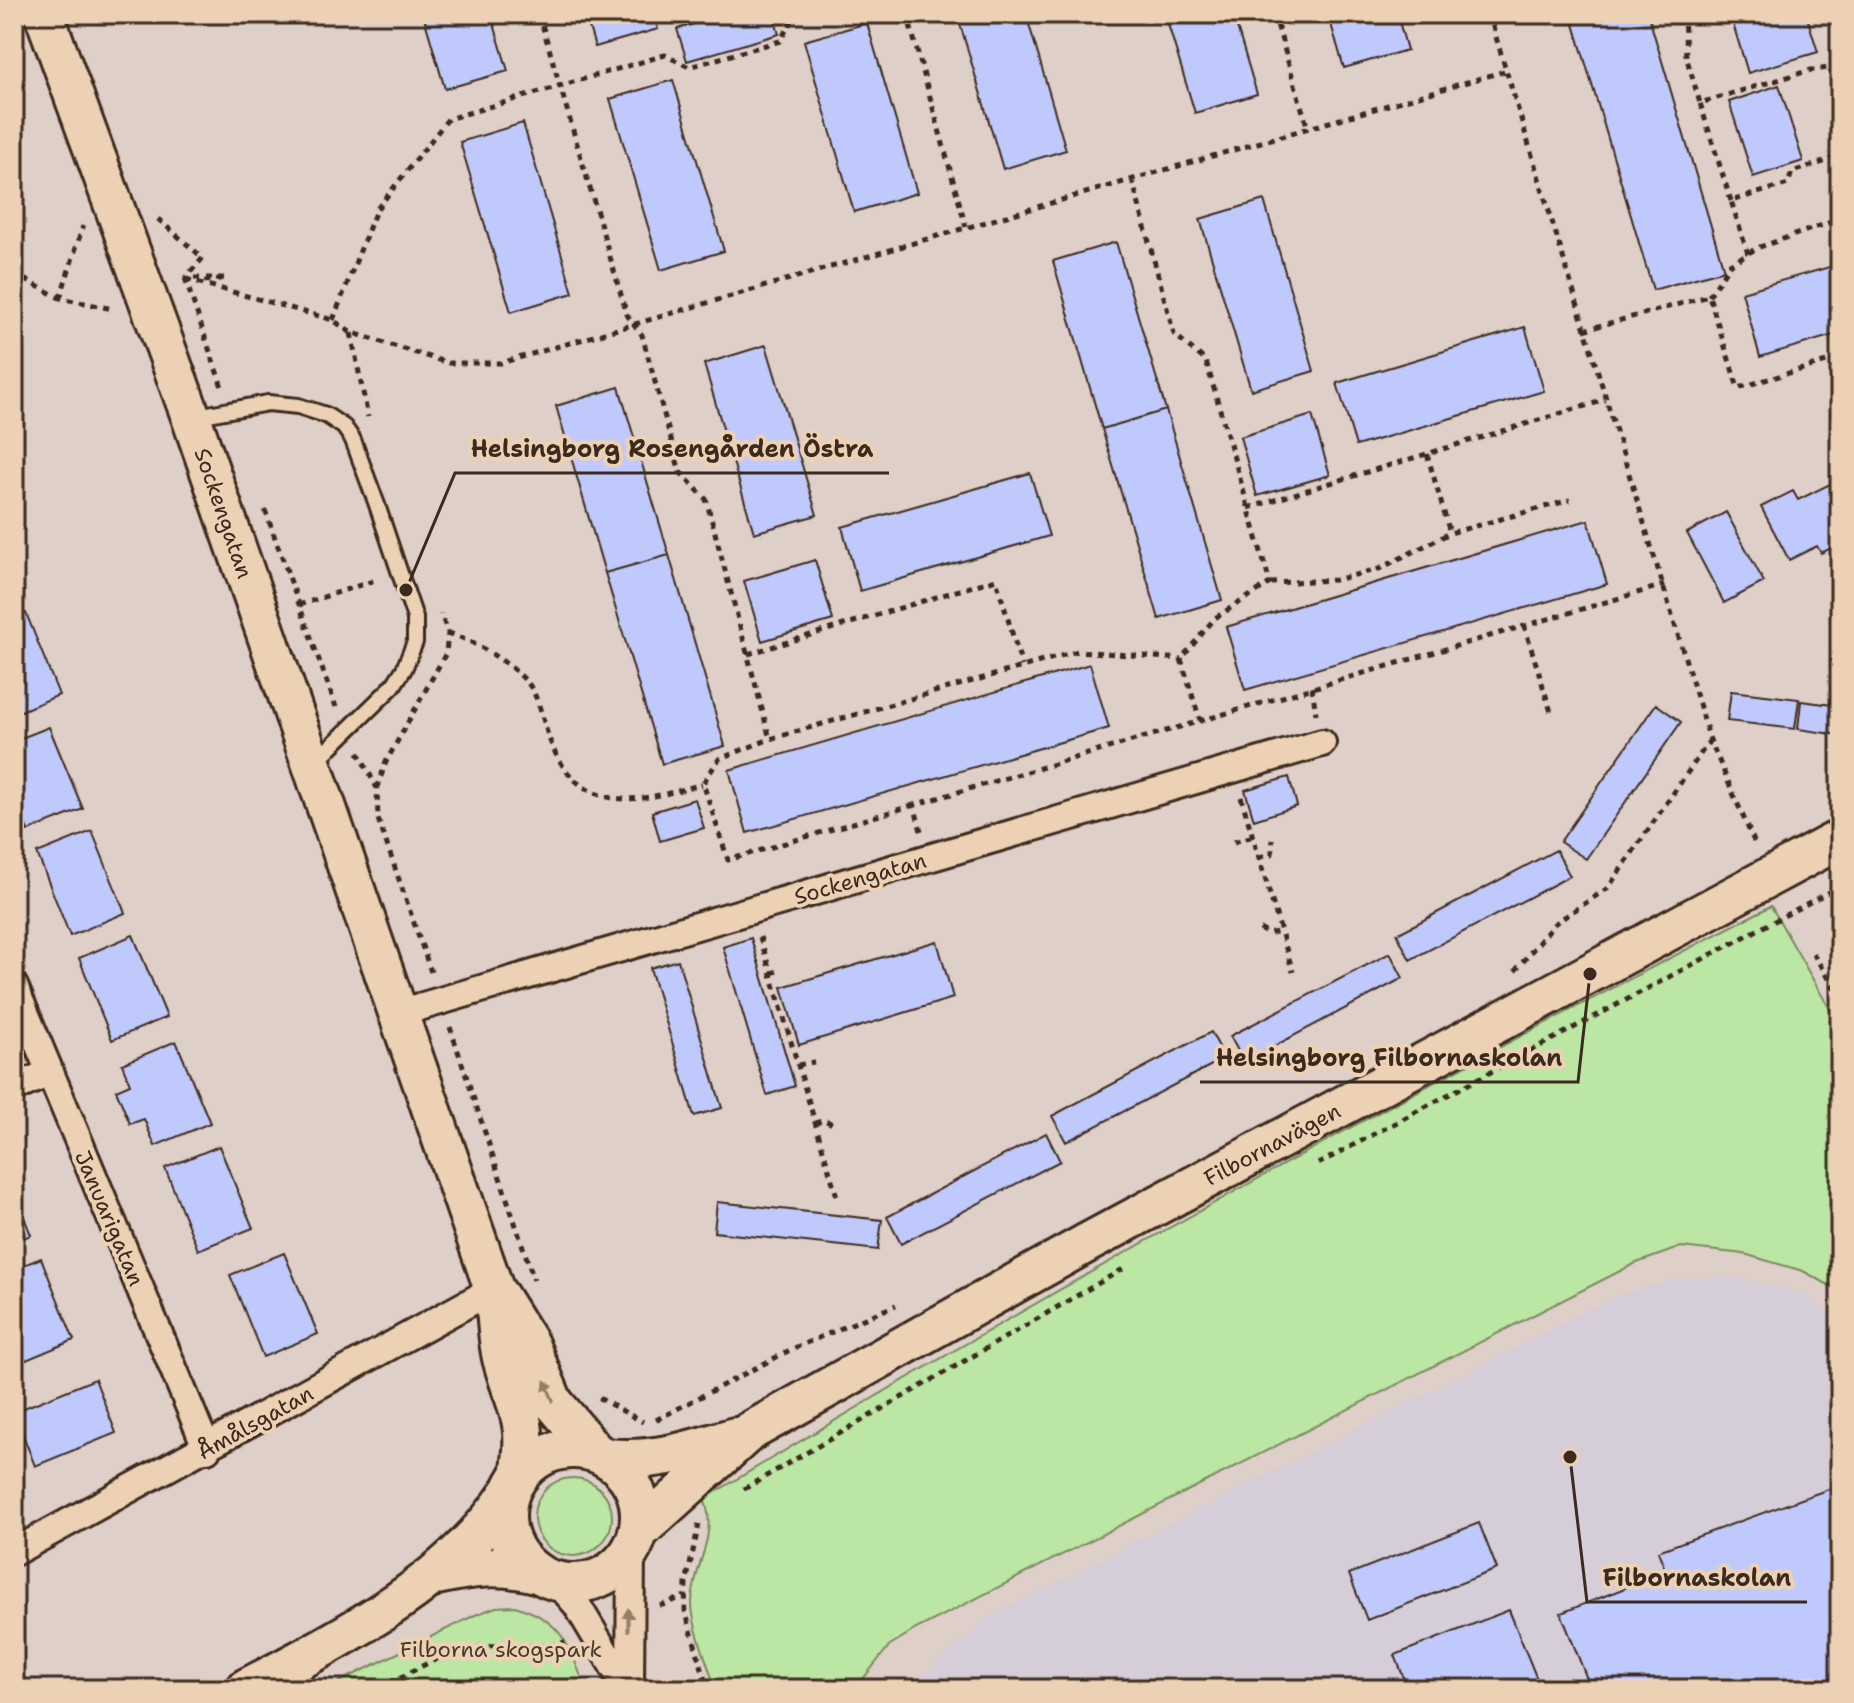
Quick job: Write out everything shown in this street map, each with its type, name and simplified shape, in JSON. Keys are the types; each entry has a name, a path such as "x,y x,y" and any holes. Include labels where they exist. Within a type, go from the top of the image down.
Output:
{"street":[{"name":"Sockengatan","path":"44,14 191,417 494,1289 502,1356 523,1417 525,1445 515,1484"},
{"name":"Sockengatan","path":"399,1013 1322,743"},
{"name":"Filbornavägen","path":"245,1689 317,1651 432,1576 495,1516 531,1463 554,1452 579,1449 633,1460 667,1458 749,1432 1087,1243 1840,839"},
{"name":"Januarigatan","path":"14,986 207,1449"},
{"path":"14,1088 49,1073"},
{"name":"Sockengatan","path":"494,1289 529,1344 553,1402 601,1455"},
{"name":"Åmålsgatan","path":"14,1552 207,1449 494,1289"},
{"name":"Filbornavägen","path":"432,1576 490,1565 510,1566 573,1583 598,1578 620,1564 634,1541 749,1432"},
{"path":"601,1455 624,1471 635,1490 640,1511 634,1541 627,1620 628,1689"},
{"path":"515,1484 507,1520 514,1548 548,1578 594,1634 628,1689"}],"lane":[{"path":"191,417 268,403 312,409 336,420 353,440 401,576 415,618 411,655 393,686 311,766"}],"path":[{"path":"539,14 627,315 642,335 680,472 706,499 770,739"},
{"path":"333,320 376,210 448,119 665,55 689,67 780,41 793,18 806,14"},
{"path":"907,14 966,227"},
{"path":"1274,14 1308,129"},
{"path":"1489,14 1710,740 1760,855"},
{"path":"1684,14 1686,56 1748,254"},
{"path":"1700,103 1811,70 1830,68 1840,98"},
{"path":"185,278 333,320 350,332 448,363 501,363 1505,71"},
{"path":"1731,201 1788,184 1792,172 1830,160 1840,150"},
{"path":"1132,179 1174,334 1206,361 1270,583"},
{"path":"1584,330 1709,296 1730,264 1748,254 1840,219"},
{"path":"14,274 60,298"},
{"path":"1709,296 1738,388 1840,358"},
{"path":"1248,508 1605,400"},
{"path":"1427,454 1450,533"},
{"path":"1181,659 1215,618 1270,583 1335,580 1379,569 1450,533 1570,500"},
{"path":"748,654 996,579 1022,666"},
{"path":"299,605 376,580"},
{"path":"703,783 728,860 1664,585"},
{"path":"1524,625 1551,712"},
{"path":"448,633 468,638 528,682 555,754 578,782 611,799 646,800 703,783 719,759 770,739 1078,651 1181,659"},
{"path":"1181,659 1200,720"},
{"path":"1506,983 1554,924 1608,888 1710,740"},
{"path":"1233,769 1293,972"},
{"path":"914,805 929,858"},
{"path":"1234,842 1253,836"},
{"path":"1259,857 1272,854 1272,839"},
{"path":"1313,1167 1840,886"},
{"path":"752,910 838,1200"},
{"path":"1260,929 1268,934 1281,931"},
{"path":"1813,953 1840,999"},
{"path":"771,973 782,970"},
{"path":"798,1065 814,1062"},
{"path":"815,1123 825,1120 836,1126"},
{"path":"737,1493 1130,1264"},
{"path":"649,1425 695,1397 792,1349 900,1303"},
{"path":"627,1620 685,1596"},
{"path":"379,1689 442,1658 474,1647 550,1646 594,1634"}],"shaded area":[{"path":"1734,1277 1803,1293 1840,1322 1840,1689 908,1689 987,1618 1616,1296 1679,1278"}],"green space":[{"path":"1771,906 1840,1027 1840,1291 1803,1271 1744,1254 1681,1247 1634,1264 916,1629 890,1645 855,1689 715,1689 698,1635 692,1603 709,1525 704,1499 967,1343 1232,1193 1500,1047"},
{"path":"573,1478 588,1481 600,1490 609,1502 612,1517 609,1532 600,1544 588,1553 573,1556 558,1553 546,1544 537,1532 534,1517 537,1502 546,1490 558,1481"},
{"name":"Filborna skogspark","path":"515,1606 554,1627 569,1647 586,1689 325,1689 475,1615 496,1607"}],"building":[{"path":"423,14 491,14 508,71 445,89"},
{"path":"585,14 654,14 658,29 595,47"},
{"path":"728,14 773,14 779,34 687,61 677,29"},
{"path":"957,14 1026,14 1066,150 1003,169"},
{"path":"1165,14 1233,14 1257,94 1195,113"},
{"path":"1328,14 1397,14 1407,50 1344,68"},
{"path":"1571,14 1648,14 1724,270 1653,290"},
{"path":"1730,14 1806,14 1818,52 1748,73"},
{"path":"867,23 917,193 854,212 804,41"},
{"path":"673,80 724,251 661,270 610,99"},
{"path":"1779,85 1803,161 1753,177 1729,102"},
{"path":"523,123 573,293 511,312 460,142"},
{"path":"1264,200 1314,371 1251,390 1200,219"},
{"path":"1116,242 1166,410 1102,429 1053,261"},
{"path":"1840,264 1840,333 1760,357 1742,292"},
{"path":"1525,327 1544,391 1356,446 1337,383"},
{"path":"766,345 817,515 754,533 704,364"},
{"path":"619,387 669,555 605,573 556,406"},
{"path":"1166,410 1222,600 1159,619 1102,429"},
{"path":"1312,415 1330,475 1257,496 1240,437"},
{"path":"1030,473 1049,536 860,591 842,527"},
{"path":"1840,479 1840,544 1821,553 1817,546 1789,560 1761,507 1793,491 1798,500"},
{"path":"1726,512 1764,582 1724,603 1687,533"},
{"path":"1588,520 1607,584 1245,690 1226,627"},
{"path":"669,555 725,746 662,764 605,573"},
{"path":"815,560 833,620 762,641 744,581"},
{"path":"26,613 59,695 14,714 14,618"},
{"path":"1090,664 1109,728 747,833 729,770"},
{"path":"1731,691 1799,699 1795,729 1727,721"},
{"path":"1801,701 1840,706 1840,735 1798,729"},
{"path":"1656,704 1681,722 1586,859 1560,842"},
{"path":"49,727 83,809 28,831 14,797 14,741"},
{"path":"1289,777 1297,806 1254,820 1245,790"},
{"path":"695,799 704,828 660,841 652,812"},
{"path":"92,831 125,913 70,936 37,853"},
{"path":"1556,850 1570,876 1410,960 1397,934"},
{"path":"133,935 167,1017 112,1040 79,958"},
{"path":"751,938 795,1086 767,1095 723,947"},
{"path":"937,941 953,998 799,1045 782,987"},
{"path":"1390,953 1403,978 1244,1062 1230,1036"},
{"path":"678,960 722,1108 694,1116 650,968"},
{"path":"1211,1032 1225,1058 1066,1142 1052,1116"},
{"path":"176,1041 210,1123 155,1146 144,1119 130,1124 116,1090 130,1084 122,1064"},
{"path":"1046,1133 1060,1161 901,1244 887,1217"},
{"path":"219,1146 253,1228 198,1250 165,1168"},
{"path":"14,1192 31,1235 14,1242"},
{"path":"717,1202 882,1220 878,1250 714,1232"},
{"path":"284,1253 318,1334 263,1357 230,1275"},
{"path":"41,1258 74,1340 19,1363 14,1350 14,1269"},
{"path":"95,1379 116,1433 35,1466 14,1412"},
{"path":"1840,1485 1840,1688 1591,1689 1561,1613 1666,1572 1658,1551"},
{"path":"1479,1523 1497,1569 1367,1620 1349,1574"},
{"path":"1509,1610 1541,1689 1408,1689 1395,1655"}],"place":[{"name":"Helsingborg Rosengården Östra","path":"406,590"},
{"name":"Helsingborg Filbornaskolan","path":"1590,974"},
{"name":"Filbornaskolan","path":"1570,1457"}]}
